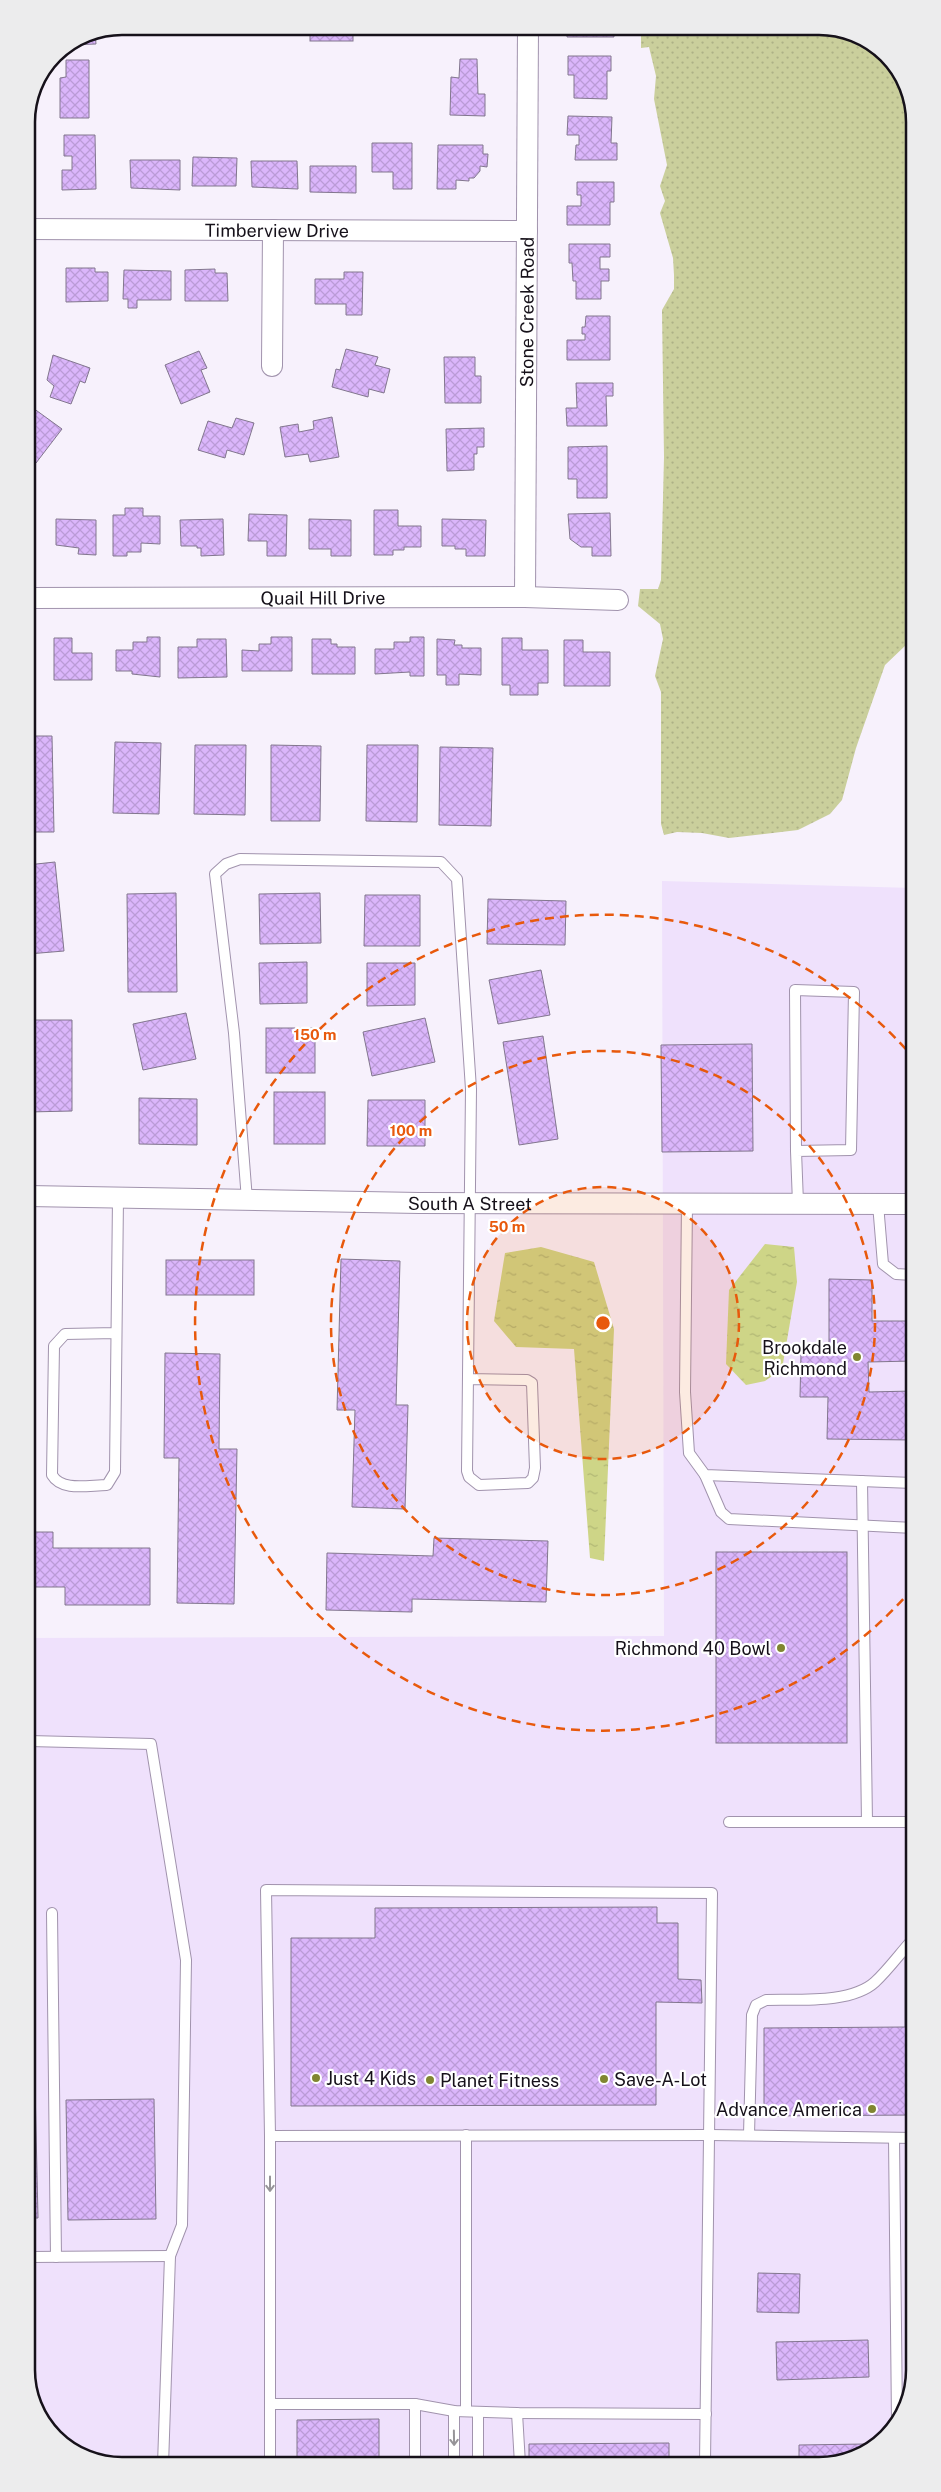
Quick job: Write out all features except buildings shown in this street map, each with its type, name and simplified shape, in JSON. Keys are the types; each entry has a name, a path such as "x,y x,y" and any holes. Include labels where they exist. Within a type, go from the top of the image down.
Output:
{"street":[{"name":"Stone Creek Road","path":"525,597 528,35"},
{"name":"Timberview Drive","path":"35,229 527,231"},
{"path":"272,366 273,230"},
{"name":"Quail Hill Drive","path":"35,598 525,597 618,600"},
{"name":"South A Street","path":"35,1196 247,1200 906,1204"}],"lane":[{"path":"247,1200 234,1033 215,874 226,864 240,859 441,862 457,879 471,1089 467,1471 469,1477 479,1485 528,1483 534,1478 535,1468 532,1383 522,1379 468,1379"},
{"path":"796,1151 851,1150 854,992 795,990 796,1151 798,1202"},
{"path":"116,1333 65,1334 54,1346 52,1475 56,1482 66,1486 107,1485 115,1472 118,1198"},
{"path":"688,1203 685,1392 689,1453 705,1475 721,1512 729,1519 906,1528"},
{"path":"878,1204 883,1264 896,1274 906,1275"},
{"path":"705,1475 906,1483"},
{"path":"862,1481 867,1822"},
{"path":"35,1741 151,1744 186,1960 182,2225 170,2256 163,2457"},
{"path":"729,1822 906,1822"},
{"path":"270,2457 270,2136 266,1890 712,1893 705,2457"},
{"path":"52,1913 56,2257"},
{"path":"749,2135 752,2015 756,2005 766,2000 849,1996 875,1982 906,1947"},
{"path":"270,2136 710,2134 906,2138"},
{"path":"466,2135 466,2411"},
{"path":"894,2138 901,2398"},
{"path":"35,2258 170,2256"},
{"path":"270,2404 416,2404 454,2411 478,2412 706,2414"},
{"path":"415,2457 416,2404"},
{"path":"454,2411 454,2457"},
{"path":"478,2412 478,2457"},
{"path":"517,2413 520,2457"}],"shaded area":[{"path":"641,35 825,35 836,37 852,42 872,53 891,74 903,100 906,122 906,645 885,665 856,748 842,800 830,814 798,830 729,838 702,833 677,832 664,835 661,824 661,692 655,676 663,639 660,624 638,606 640,589 658,589 661,580 664,457 662,310 674,289 674,275 673,258 660,213 665,201 660,186 667,165 654,99 656,76 649,47 641,48"},
{"path":"662,881 906,888 906,2370 901,2398 897,2408 888,2423 867,2442 841,2454 819,2457 116,2457 89,2450 74,2442 50,2418 38,2392 35,2370 35,1638 664,1636"}],"water":[{"path":"765,1244 794,1247 797,1282 782,1369 765,1381 746,1385 726,1364 729,1290"},
{"path":"541,1247 594,1262 614,1329 604,1561 590,1558 574,1349 516,1347 494,1321 505,1253"}],"place":[{"name":"Brookdale Richmond","path":"857,1357"},
{"name":"Richmond 40 Bowl","path":"781,1648"},
{"name":"Just 4 Kids","path":"316,2078"},
{"name":"Save-A-Lot","path":"604,2079"},
{"name":"Planet Fitness","path":"430,2080"},
{"name":"Advance America","path":"872,2109"}]}
